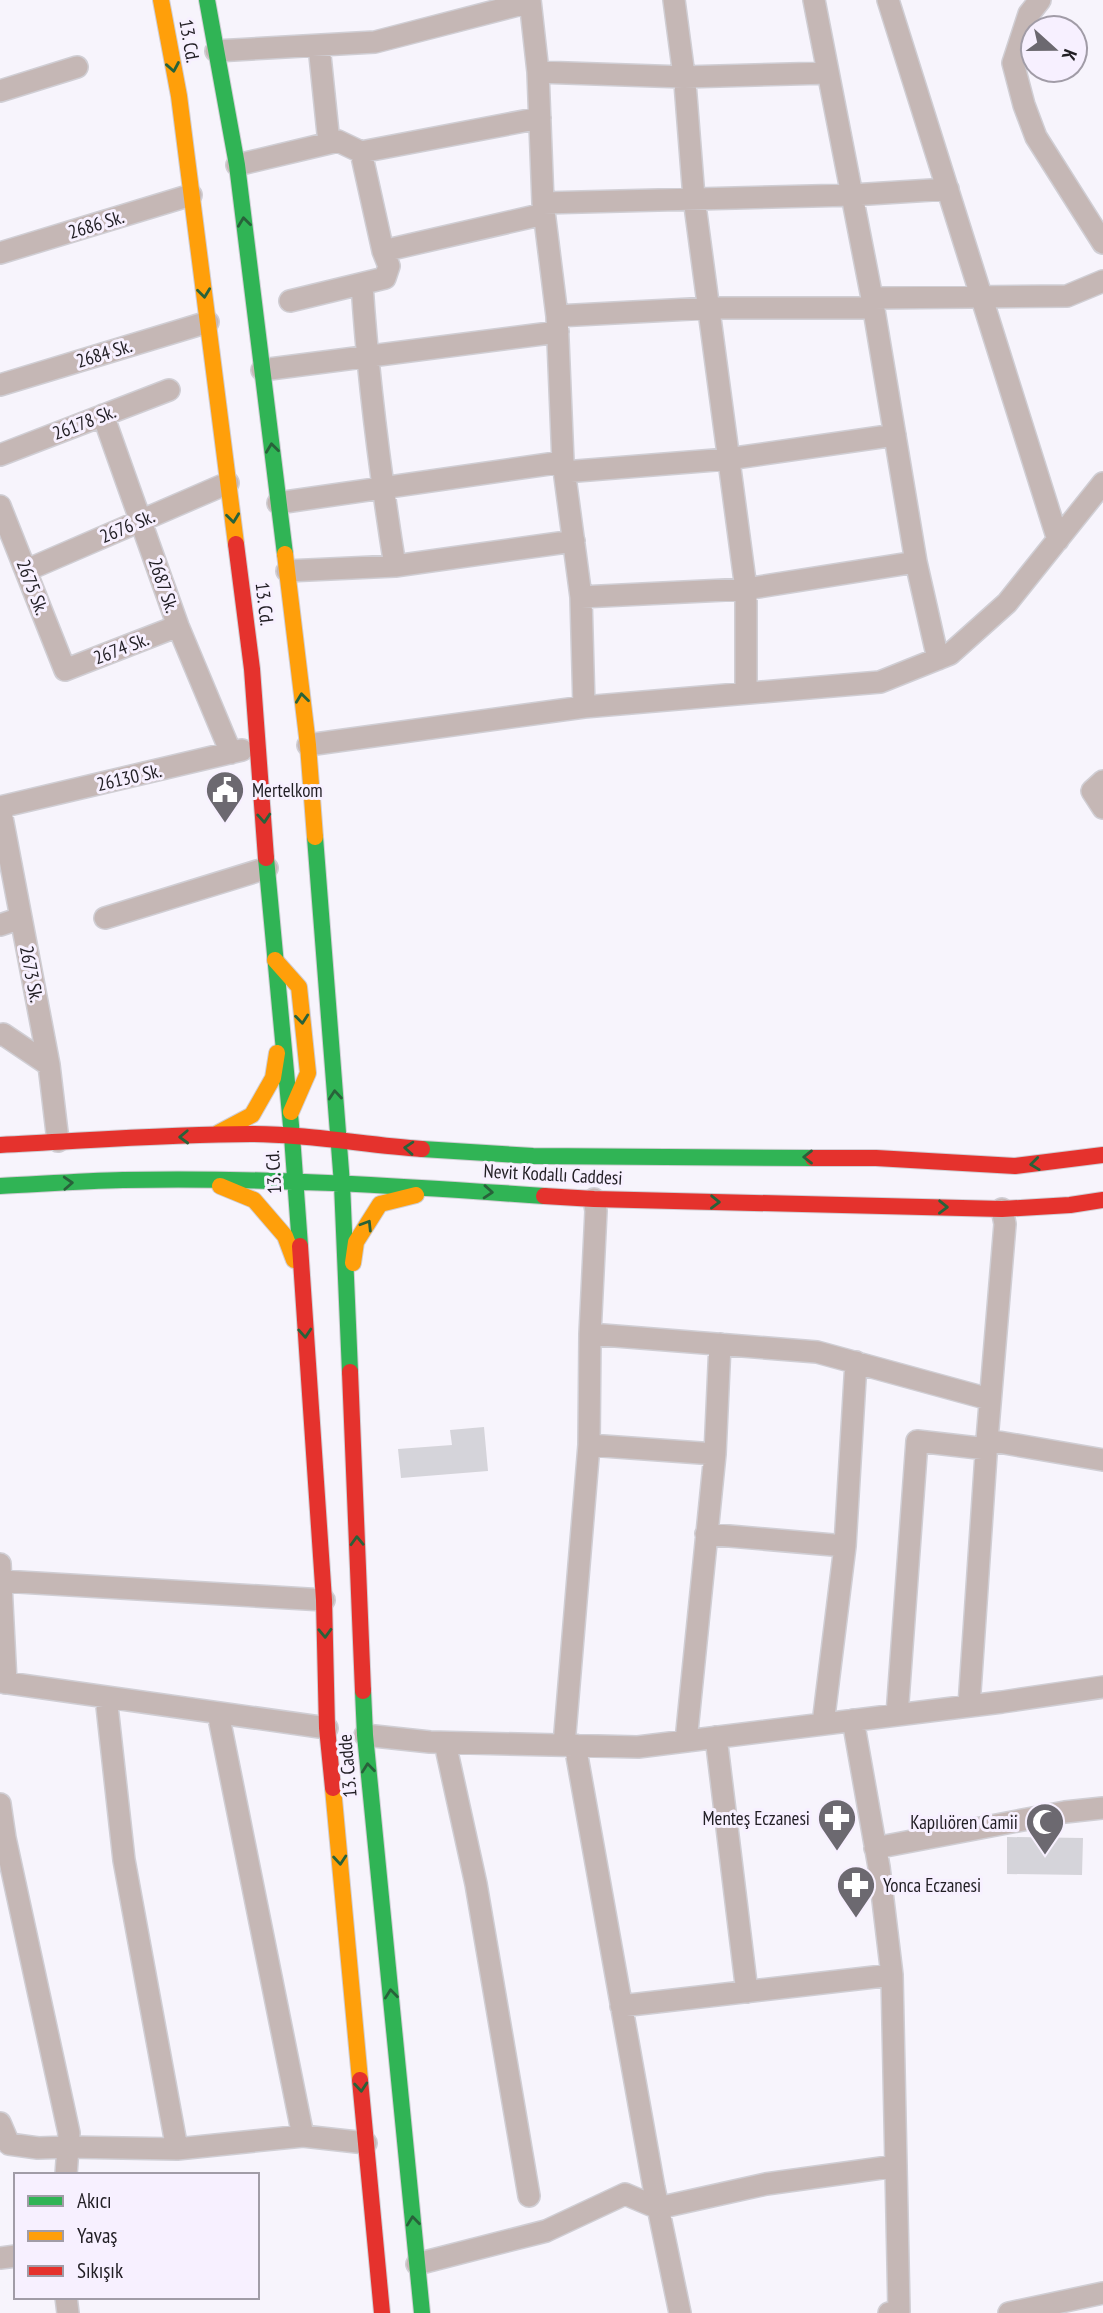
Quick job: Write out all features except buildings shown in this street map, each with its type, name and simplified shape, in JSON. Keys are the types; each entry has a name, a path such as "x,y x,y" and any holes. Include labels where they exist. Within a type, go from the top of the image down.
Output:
{"main road":[{"name":"13. Cd.","path":"161,0 179,96 252,669 297,1216"},
{"name":"13. Cd.","path":"207,0 237,165 308,745 344,1212"},
{"path":"275,960 299,987 308,1073 290,1115"},
{"path":"211,1136 252,1115 273,1078 282,1026"},
{"name":"Nevit Kodallı Caddesi","path":"0,1145 252,1134 339,1139 374,1146 533,1156 876,1157 1015,1166 1103,1155"},
{"path":"128,1180 161,1166 228,1165 260,1182"},
{"name":"Nevit Kodallı Caddesi","path":"0,1186 128,1180 260,1182 342,1184 594,1199 1002,1209 1103,1200"},
{"path":"208,1181 254,1200 285,1236 302,1284"},
{"path":"348,1290 356,1242 380,1204 440,1189"},
{"path":"344,1212 329,1239 332,1321 350,1351"},
{"name":"13. Cadde","path":"344,1212 365,1735 422,2313"},
{"name":"13. Cadde","path":"297,1216 324,1600 327,1728 382,2313"}],"street":[{"path":"674,0 684,77 694,198 746,589 746,693"},
{"path":"814,0 873,303 916,562 938,659"},
{"path":"888,0 1058,540"},
{"path":"1040,0 1029,14 1013,63 1021,94 1036,137 1103,243"},
{"path":"216,51 375,43 530,1 538,72 544,208 557,324 563,467 581,597 584,707"},
{"path":"319,46 329,143"},
{"path":"0,91 77,67"},
{"path":"538,72 684,77 828,73"},
{"path":"237,165 338,141 361,152 540,118"},
{"path":"290,301 385,278 389,266 383,251 361,152"},
{"path":"383,251 544,208 694,198 852,195 947,189"},
{"name":"2686 Sk.","path":"0,253 191,195"},
{"path":"262,370 367,357 557,324 710,308 1067,296 1103,281"},
{"path":"362,284 367,357 382,487 395,566"},
{"name":"2684 Sk.","path":"0,384 208,322"},
{"name":"26178 Sk.","path":"0,456 169,390"},
{"name":"2687 Sk.","path":"103,415 178,626 231,753"},
{"path":"278,503 382,487 563,467 728,458 895,435"},
{"name":"2676 Sk.","path":"27,570 228,483"},
{"path":"308,745 584,707 880,682 950,654 1007,603 1103,483"},
{"name":"2675 Sk.","path":"0,506 65,670"},
{"path":"287,571 395,566 574,541"},
{"path":"581,597 746,589 916,562"},
{"name":"2674 Sk.","path":"65,670 178,626"},
{"name":"26130 Sk.","path":"0,807 258,747"},
{"path":"1103,781 1093,791 1103,808"},
{"name":"2673 Sk.","path":"0,807 49,1065 58,1141"},
{"path":"105,919 268,868"},
{"path":"0,925 21,918"},
{"path":"0,1035 3,1034 49,1065"},
{"path":"594,1199 596,1211 590,1334 589,1445 570,1745 680,2313"},
{"path":"969,1706 989,1399 1005,1224 1002,1209"},
{"path":"590,1334 817,1352 989,1399"},
{"path":"686,1741 715,1454 720,1344"},
{"path":"823,1724 845,1546 856,1362"},
{"path":"897,1715 917,1441 987,1445 1103,1460"},
{"path":"589,1445 715,1454"},
{"path":"706,1534 845,1546"},
{"path":"324,1600 1,1572 3,1683 327,1728"},
{"path":"365,1735 445,1743 638,1747 1103,1687"},
{"path":"106,1698 124,1860 177,2149"},
{"path":"218,1713 303,2136"},
{"path":"853,1720 875,1848 892,1975 899,2312"},
{"path":"716,1737 747,1992"},
{"path":"445,1743 476,1884 529,2196"},
{"path":"0,1804 2,1839 69,2133 66,2173"},
{"path":"875,1848 1065,1812 1103,1808"},
{"path":"621,2006 892,1975"},
{"path":"0,2123 9,2144 38,2148 177,2149 303,2136 366,2143"},
{"path":"417,2264 545,2231 625,2194 658,2208 766,2184 896,2166"},
{"path":"1009,2313 1103,2293"}],"traffic: fast":[{"path":"207,0 237,165 285,554"},
{"path":"315,837 342,1184 350,1372"},
{"path":"266,858 300,1246"},
{"path":"422,1149 533,1156 813,1158"},
{"path":"0,1186 123,1180 228,1180 544,1196"},
{"path":"363,1691 365,1735 422,2313"}],"traffic: slow":[{"path":"161,0 179,96 236,544"},
{"path":"285,554 308,745 315,837"},
{"path":"275,960 299,987 308,1073 291,1112"},
{"path":"218,1133 252,1115 273,1078 277,1053"},
{"path":"220,1186 254,1200 285,1236 294,1260"},
{"path":"353,1263 356,1242 380,1204 416,1195"},
{"path":"333,1788 360,2080"}],"traffic: jam":[{"path":"236,544 252,669 266,858"},
{"path":"0,1145 157,1136 251,1134 422,1149"},
{"path":"813,1158 876,1158 1015,1166 1103,1155"},
{"path":"544,1196 1002,1209 1103,1200"},
{"path":"300,1246 324,1600 327,1728 333,1788"},
{"path":"350,1372 363,1691"},
{"path":"360,2080 382,2313"}],"place":[{"name":"Mertelkom","path":"225,824"},
{"name":"Menteş Eczanesi","path":"837,1852"},
{"name":"Kapılıören Camii","path":"1045,1856"},
{"name":"Yonca Eczanesi","path":"856,1919"}]}
